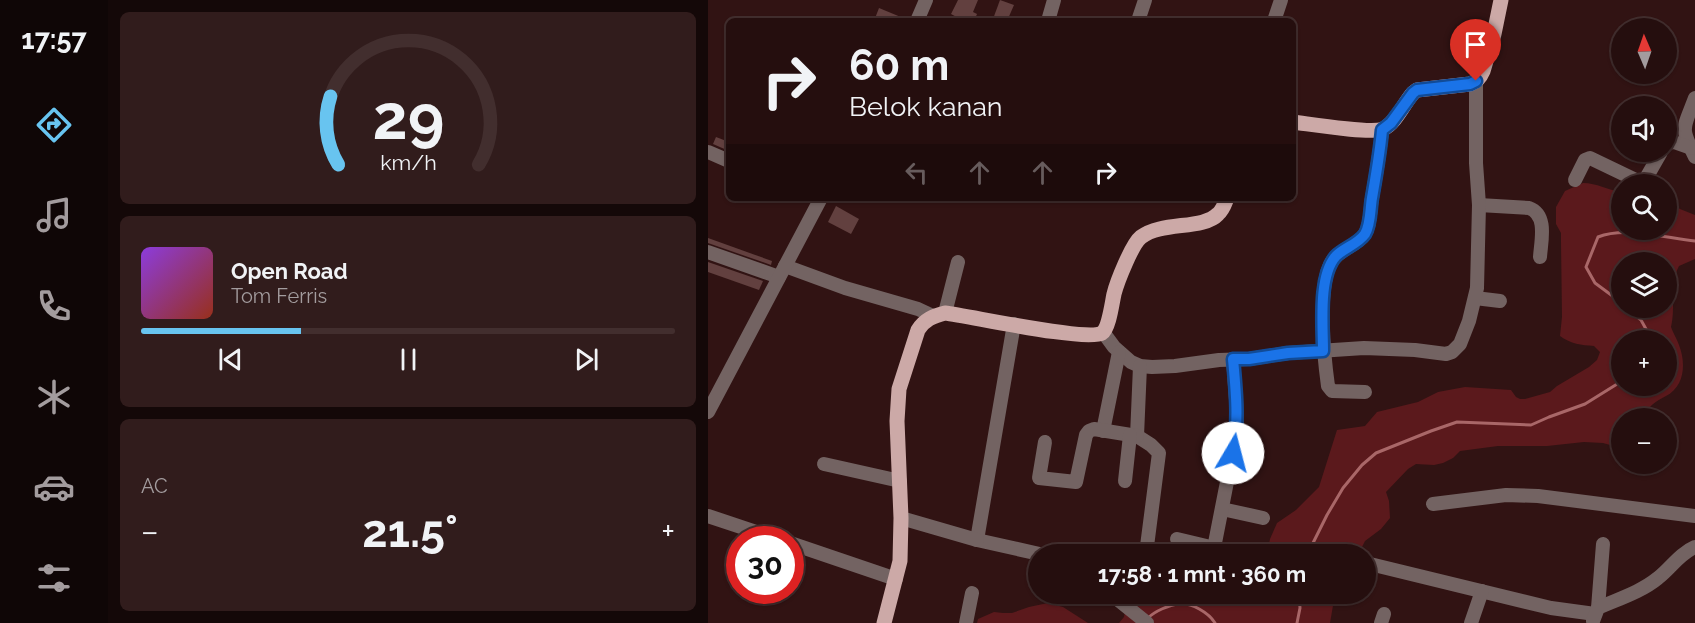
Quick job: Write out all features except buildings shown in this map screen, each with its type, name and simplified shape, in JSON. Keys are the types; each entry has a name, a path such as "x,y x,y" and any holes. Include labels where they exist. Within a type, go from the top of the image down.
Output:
{"main road":[{"path":"1296,122 1360,130 1382,130 1391,123 1409,97 1417,90 1470,84 1476,81 1481,77 1483,71 1501,0"},
{"path":"884,623 900,561 902,518 897,421 899,389 921,324 939,314 1070,334 1092,336 1103,332 1108,322 1115,290 1131,250 1139,238 1154,230 1209,220 1218,215 1225,201"}],"street":[{"path":"923,18 926,0"},
{"path":"1049,18 1054,0"},
{"path":"1139,18 1144,0"},
{"path":"1275,18 1281,0"},
{"path":"1103,332 1119,352 1140,366 1175,366 1288,353 1364,348 1446,354 1452,352 1460,344 1478,288 1479,205 1476,162 1476,81"},
{"path":"1693,153 1684,134 1684,128 1695,98"},
{"path":"1365,392 1332,391 1330,389 1323,351 1324,286 1330,264 1337,255 1353,245 1365,233 1370,218 1379,164 1382,130"},
{"path":"1677,144 1693,153"},
{"path":"708,152 726,160"},
{"path":"1575,180 1585,160 1590,158 1640,182 1645,180 1655,162"},
{"path":"710,403 782,272 816,201"},
{"path":"1479,205 1529,208 1539,213 1542,220 1540,256"},
{"path":"708,252 939,314 958,262"},
{"path":"1475,298 1500,301"},
{"path":"977,540 1014,324"},
{"path":"1103,431 1119,352"},
{"path":"1215,544 1237,431 1233,359"},
{"path":"1125,481 1134,436 1140,366"},
{"path":"1046,442 1039,478 1076,482 1086,435 1094,429 1134,436 1151,445 1159,453 1147,544"},
{"path":"824,464 900,481"},
{"path":"1433,504 1506,495 1538,496 1695,516"},
{"path":"1222,509 1263,518"},
{"path":"708,516 738,526"},
{"path":"902,518 977,540 1028,551"},
{"path":"1177,539 1198,544"},
{"path":"1595,615 1603,544"},
{"path":"1376,565 1551,608 1595,615 1648,586 1674,562 1695,547"},
{"path":"804,548 896,579"},
{"path":"1471,623 1482,591"},
{"path":"966,623 972,593"},
{"path":"1124,604 1147,623"}],"shaded area":[{"path":"1583,183 1611,190 1611,240 1677,240 1677,207 1695,215 1695,259 1679,266 1677,271 1677,252 1611,252 1611,318 1672,318 1672,330 1611,330 1611,396 1666,396 1650,408 1611,408 1611,445 1584,442 1547,446 1498,446 1460,451 1453,458 1434,465 1416,464 1408,469 1386,492 1390,518 1364,544 1269,544 1277,523 1296,510 1319,487 1337,430 1365,426 1377,412 1418,402 1438,392 1465,387 1511,390 1516,397 1525,399 1550,392 1597,360 1600,352 1594,346 1576,344 1560,336 1562,317 1561,233 1556,224 1556,207 1565,191"},
{"path":"1677,341 1683,359 1677,386"},
{"path":"1052,604 1063,607 1088,623 977,623 978,619 994,612 1012,613 1029,607"},
{"path":"1126,604 1333,604 1330,623 1119,623 1124,617"}],"waterway":[{"path":"1611,295 1595,283 1586,267 1598,237 1633,233 1695,241"},
{"path":"1639,318 1646,330"},
{"path":"1312,544 1343,488 1362,465 1376,453 1457,422 1531,425 1585,404 1611,388"},
{"path":"1148,618 1167,607 1184,604 1199,609 1215,623"},
{"path":"1297,623 1300,604"}],"route":[{"path":"1233,453 1237,431 1233,359 1323,351 1324,286 1330,264 1337,255 1353,245 1365,233 1370,218 1379,164 1382,130 1391,123 1405,102 1417,90 1470,84 1476,81"}]}
